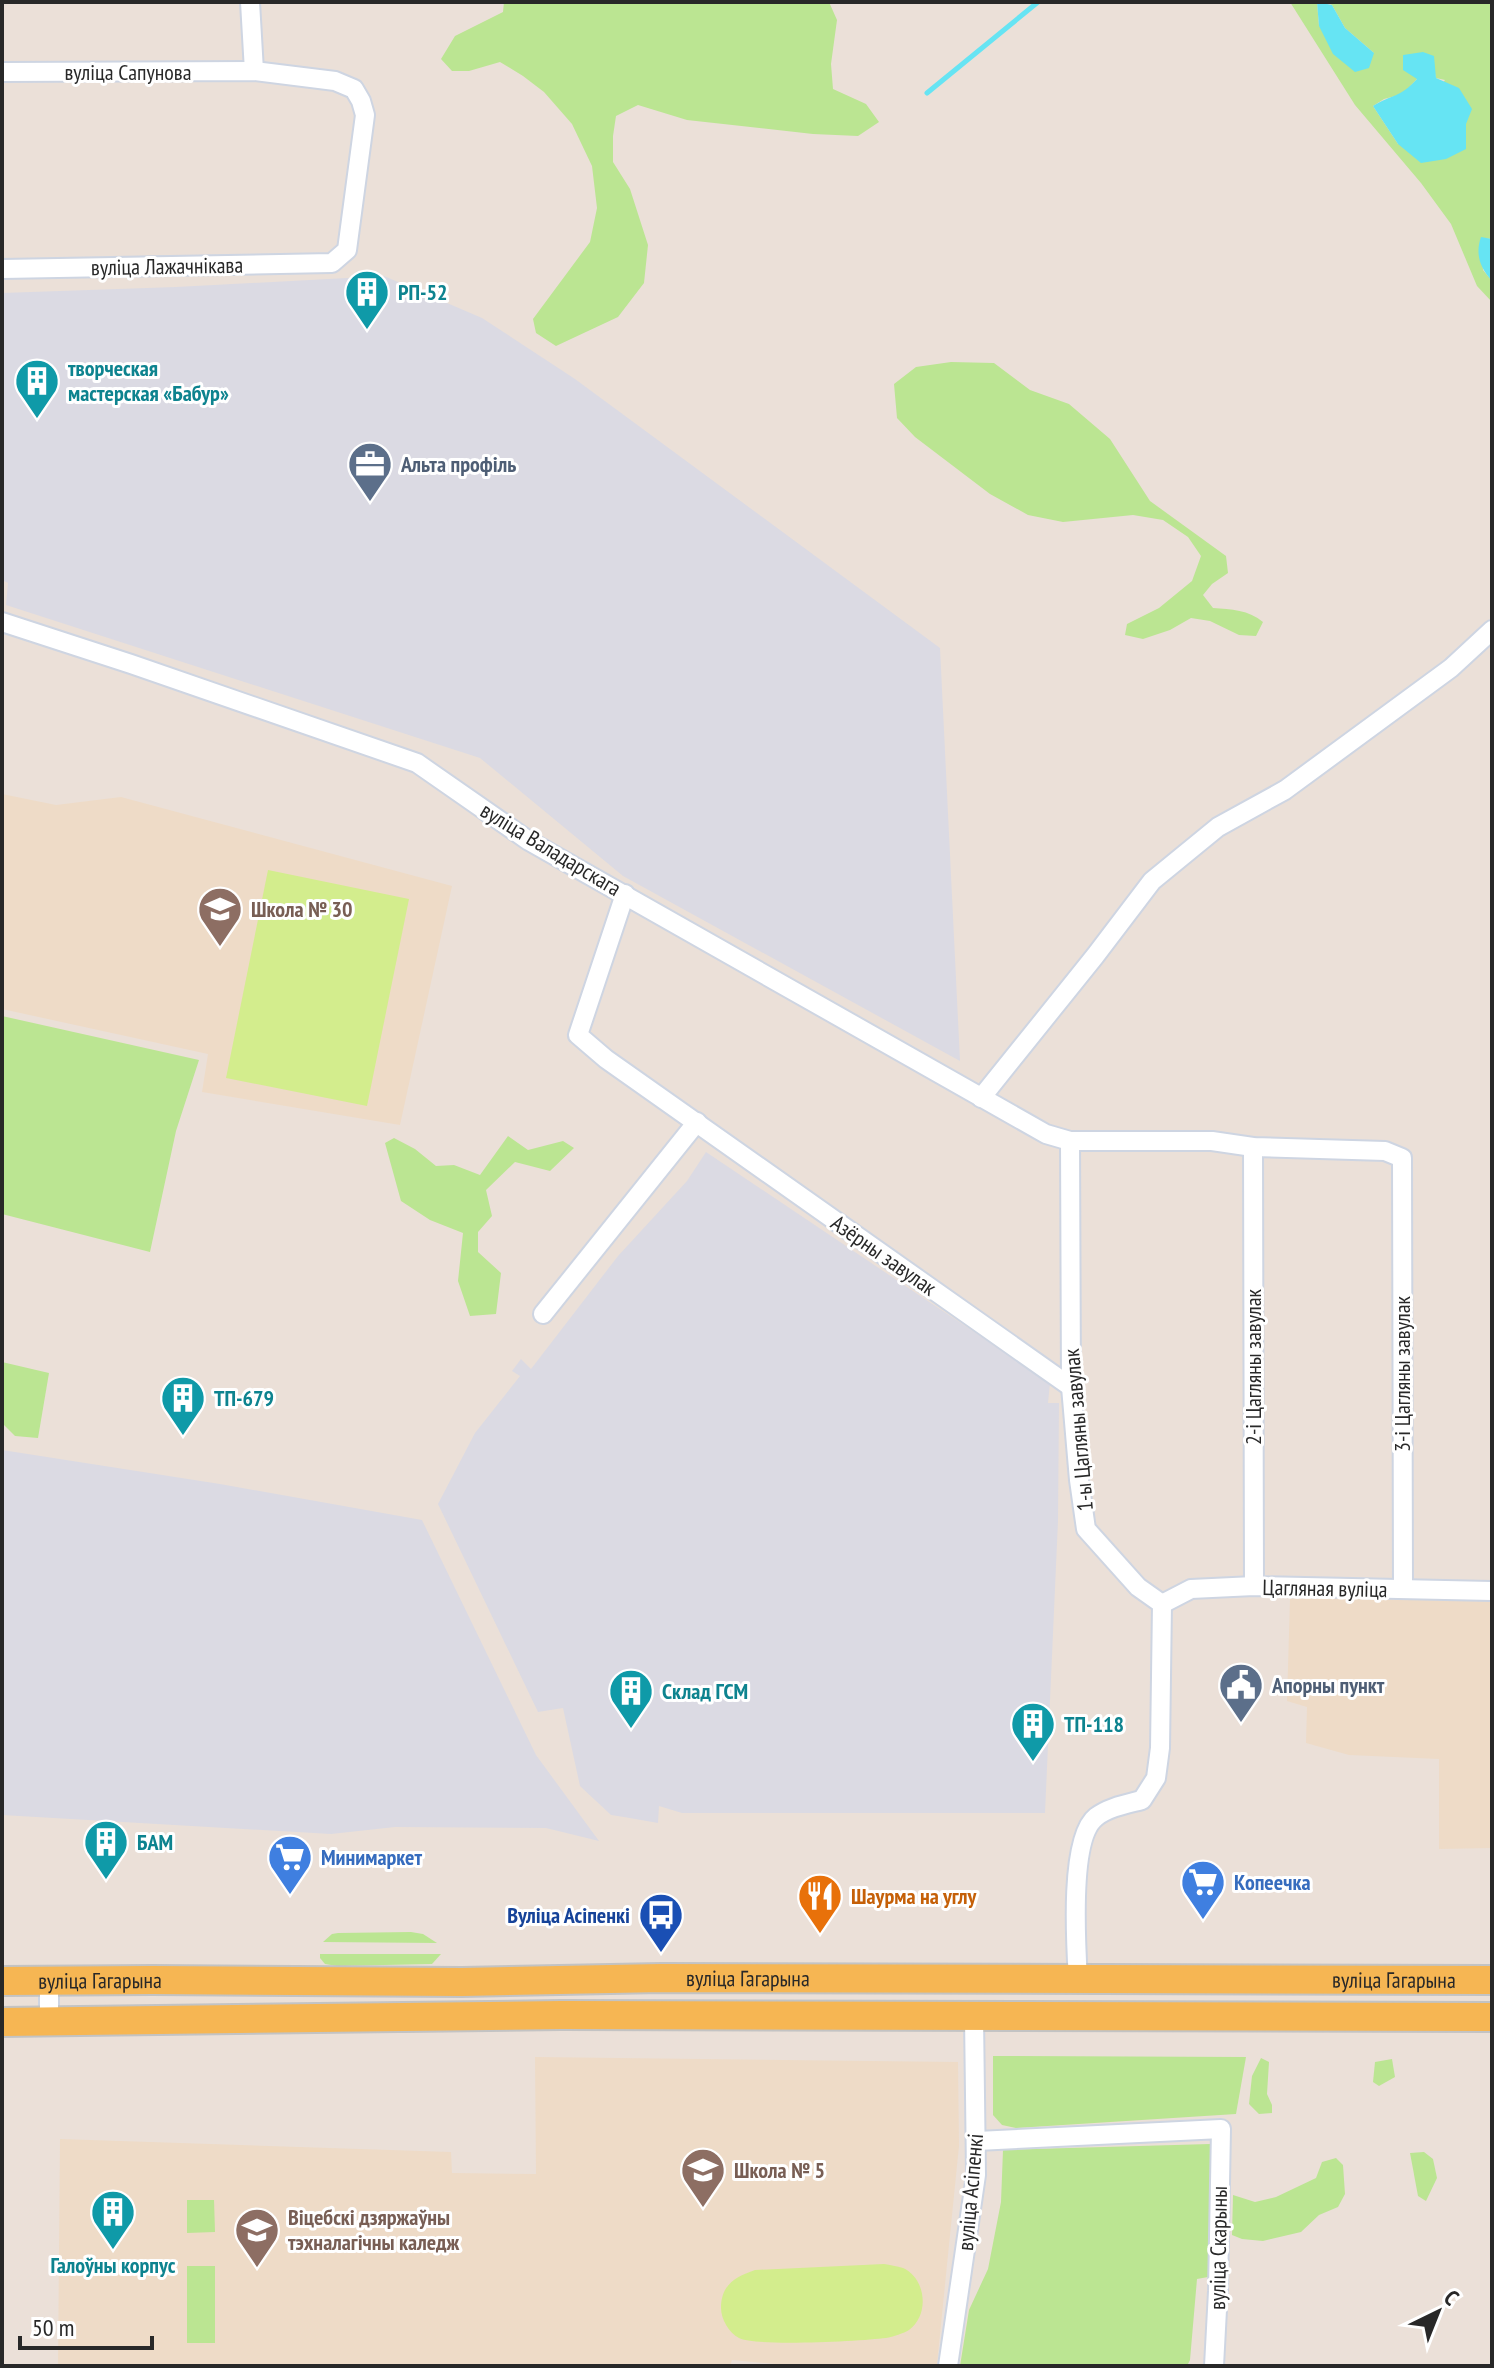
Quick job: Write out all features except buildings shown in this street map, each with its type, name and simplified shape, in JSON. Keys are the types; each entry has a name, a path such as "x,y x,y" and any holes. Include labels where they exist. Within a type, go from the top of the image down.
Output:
{"main road":[{"name":"вуліца Гагарына","path":"2,1981 462,1982 661,1978 1492,1980"},
{"path":"1302,1980 1303,2018"},
{"name":"вуліца Гагарына","path":"2,2022 561,2015 1492,2017"}],"street":[{"path":"250,2 254,71"},
{"name":"вуліца Сапунова","path":"2,72 254,71 335,81 354,89 365,115 347,250 332,263"},
{"name":"вуліца Лажачнікава","path":"2,269 332,263"},
{"name":"вуліца Валадарскага","path":"2,622 417,763 529,841 981,1098 1046,1134 1070,1141"},
{"path":"981,1098 1152,881 1218,827 1285,790 1451,668 1492,630"},
{"name":"Азёрны завулак","path":"625,894 578,1035 606,1059 1071,1387"},
{"path":"543,1314 697,1122"},
{"path":"1070,1141 1212,1141 1253,1147"},
{"name":"1-ы Цагляны завулак","path":"1070,1141 1071,1387 1086,1529 1138,1587 1162,1604"},
{"name":"3-і Цагляны завулак","path":"1253,1147 1385,1151 1402,1158 1403,1589"},
{"name":"2-і Цагляны завулак","path":"1253,1147 1254,1586"},
{"name":"Цагляная вуліца","path":"1162,1604 1191,1589 1254,1586 1492,1591"},
{"path":"1078,1980 1078,1854 1083,1833 1095,1817 1118,1806 1142,1800 1156,1778 1160,1748 1162,1604"},
{"path":"793,1980 793,2015"},
{"path":"49,1981 49,2022"},
{"name":"вуліца Асіпенкі","path":"948,2366 976,2175 974,2016"},
{"name":"вуліца Скарыны","path":"977,2141 1221,2129 1214,2366"}],"shaded area":[{"path":"384,276 482,318 575,379 940,648 960,1061 623,876 480,758 6,605 8,583 2,580 2,293"},
{"name":"Школа № 30","path":"2,794 56,805 121,797 452,886 400,1125 202,1092 208,1054 2,1009"},
{"path":"706,1152 1050,1383 1048,1403 1059,1403 1058,1521 1045,1813 682,1813 659,1806 658,1823 611,1815 580,1786 563,1708 538,1712 438,1504 475,1433 520,1376 512,1371 521,1359 531,1369 618,1256 687,1181"},
{"path":"2,1450 422,1520 536,1755 599,1841 546,1828 395,1827 331,1834 2,1815"},
{"path":"1492,1598 1492,1848 1439,1849 1439,1759 1349,1755 1306,1743 1307,1707 1287,1701 1290,1599"},
{"name":"Школа № 5","path":"535,2057 958,2062 959,2146 937,2364 796,2366 732,2360 730,2366 58,2366 60,2139 451,2152 452,2173 536,2174"}],"green space":[{"path":"504,2 829,2 837,20 831,64 833,89 866,104 879,122 858,136 687,120 638,105 616,116 613,162 630,189 648,245 644,283 618,317 556,346 536,333 533,319 590,242 597,208 592,166 572,124 544,92 523,76 500,62 469,71 452,71 441,59 455,36 503,12"},
{"path":"1290,2 1317,2 1319,26 1374,53 1345,28 1332,5 1326,2 1492,2 1492,239 1481,238 1483,270 1492,281 1492,302 1477,286 1451,224 1355,105","holes":["1434,69 1436,78 1445,80 1398,144 1373,106 1384,99 1403,94 1417,79"]},
{"path":"951,362 994,363 1030,390 1069,404 1110,439 1150,501 1226,556 1228,573 1203,595 1213,608 1258,618 1263,622 1256,636 1239,635 1210,621 1191,618 1170,630 1143,639 1125,635 1127,624 1159,608 1192,581 1201,556 1188,537 1163,520 1133,515 1063,522 1028,515 990,494 915,437 897,418 894,384 916,367"},
{"path":"268,870 409,899 367,1106 226,1078"},
{"path":"2,1016 199,1060 176,1131 150,1252 2,1214"},
{"path":"508,1136 528,1150 563,1141 574,1148 550,1171 515,1162 486,1190 492,1216 478,1232 478,1252 501,1273 496,1314 470,1316 458,1281 463,1233 430,1220 401,1201 385,1143 394,1138 415,1149 436,1166 454,1165 480,1175"},
{"path":"2,1362 49,1373 38,1438 15,1436 2,1423"},
{"path":"338,1933 423,1934 437,1943 323,1942"},
{"path":"320,1954 441,1954 432,1964 337,1966 325,1964"},
{"path":"993,2056 1246,2057 1236,2114 1016,2128 1002,2125 993,2115"},
{"path":"1261,2058 1269,2062 1267,2094 1272,2113 1259,2114 1249,2104 1252,2076"},
{"path":"1392,2059 1395,2077 1379,2086 1373,2082 1375,2062"},
{"path":"1210,2144 1215,2266 1208,2277 1197,2279 1187,2366 960,2366 969,2310 988,2269 1001,2202 1003,2150"},
{"path":"1424,2152 1433,2159 1437,2178 1426,2201 1418,2196 1410,2153"},
{"path":"1336,2158 1343,2165 1345,2194 1338,2207 1319,2215 1301,2232 1263,2241 1232,2235 1233,2195 1255,2202 1276,2197 1316,2178 1322,2162"},
{"path":"187,2200 214,2200 215,2232 187,2233"},
{"path":"884,2264 911,2273 921,2288 922,2306 916,2323 895,2336 810,2342 749,2341 732,2333 722,2317 726,2288 735,2279 755,2270"},
{"path":"187,2266 215,2266 215,2343 187,2343"}],"water":[{"path":"1317,2 1332,5 1345,28 1374,53 1369,68 1355,72 1333,54 1319,26"},
{"path":"1423,52 1434,56 1436,78 1459,88 1472,109 1466,124 1466,149 1446,159 1421,163 1398,144 1373,106 1401,93 1417,79 1403,70 1403,55"},
{"path":"1481,237 1492,239 1492,281 1480,260 1478,249"}],"waterway":[{"path":"927,93 1038,2"}],"place":[{"name":"РП-52","path":"367,331"},
{"name":"творческая мастерская «Бабур»","path":"37,420"},
{"name":"Альта профіль","path":"370,503"},
{"name":"Школа № 30","path":"220,948"},
{"name":"ТП-679","path":"183,1437"},
{"name":"Апорны пункт","path":"1241,1724"},
{"name":"Склад ГСМ","path":"631,1730"},
{"name":"ТП-118","path":"1033,1763"},
{"name":"БАМ","path":"106,1881"},
{"name":"Минимаркет","path":"290,1896"},
{"name":"Копеечка","path":"1203,1921"},
{"name":"Шаурма на углу","path":"820,1935"},
{"name":"Вуліца Асіпенкі","path":"661,1954"},
{"name":"Школа № 5","path":"703,2209"},
{"name":"Галоўны корпус","path":"113,2251"},
{"name":"Віцебскі дзяржаўны тэхналагічны каледж","path":"257,2269"}]}
